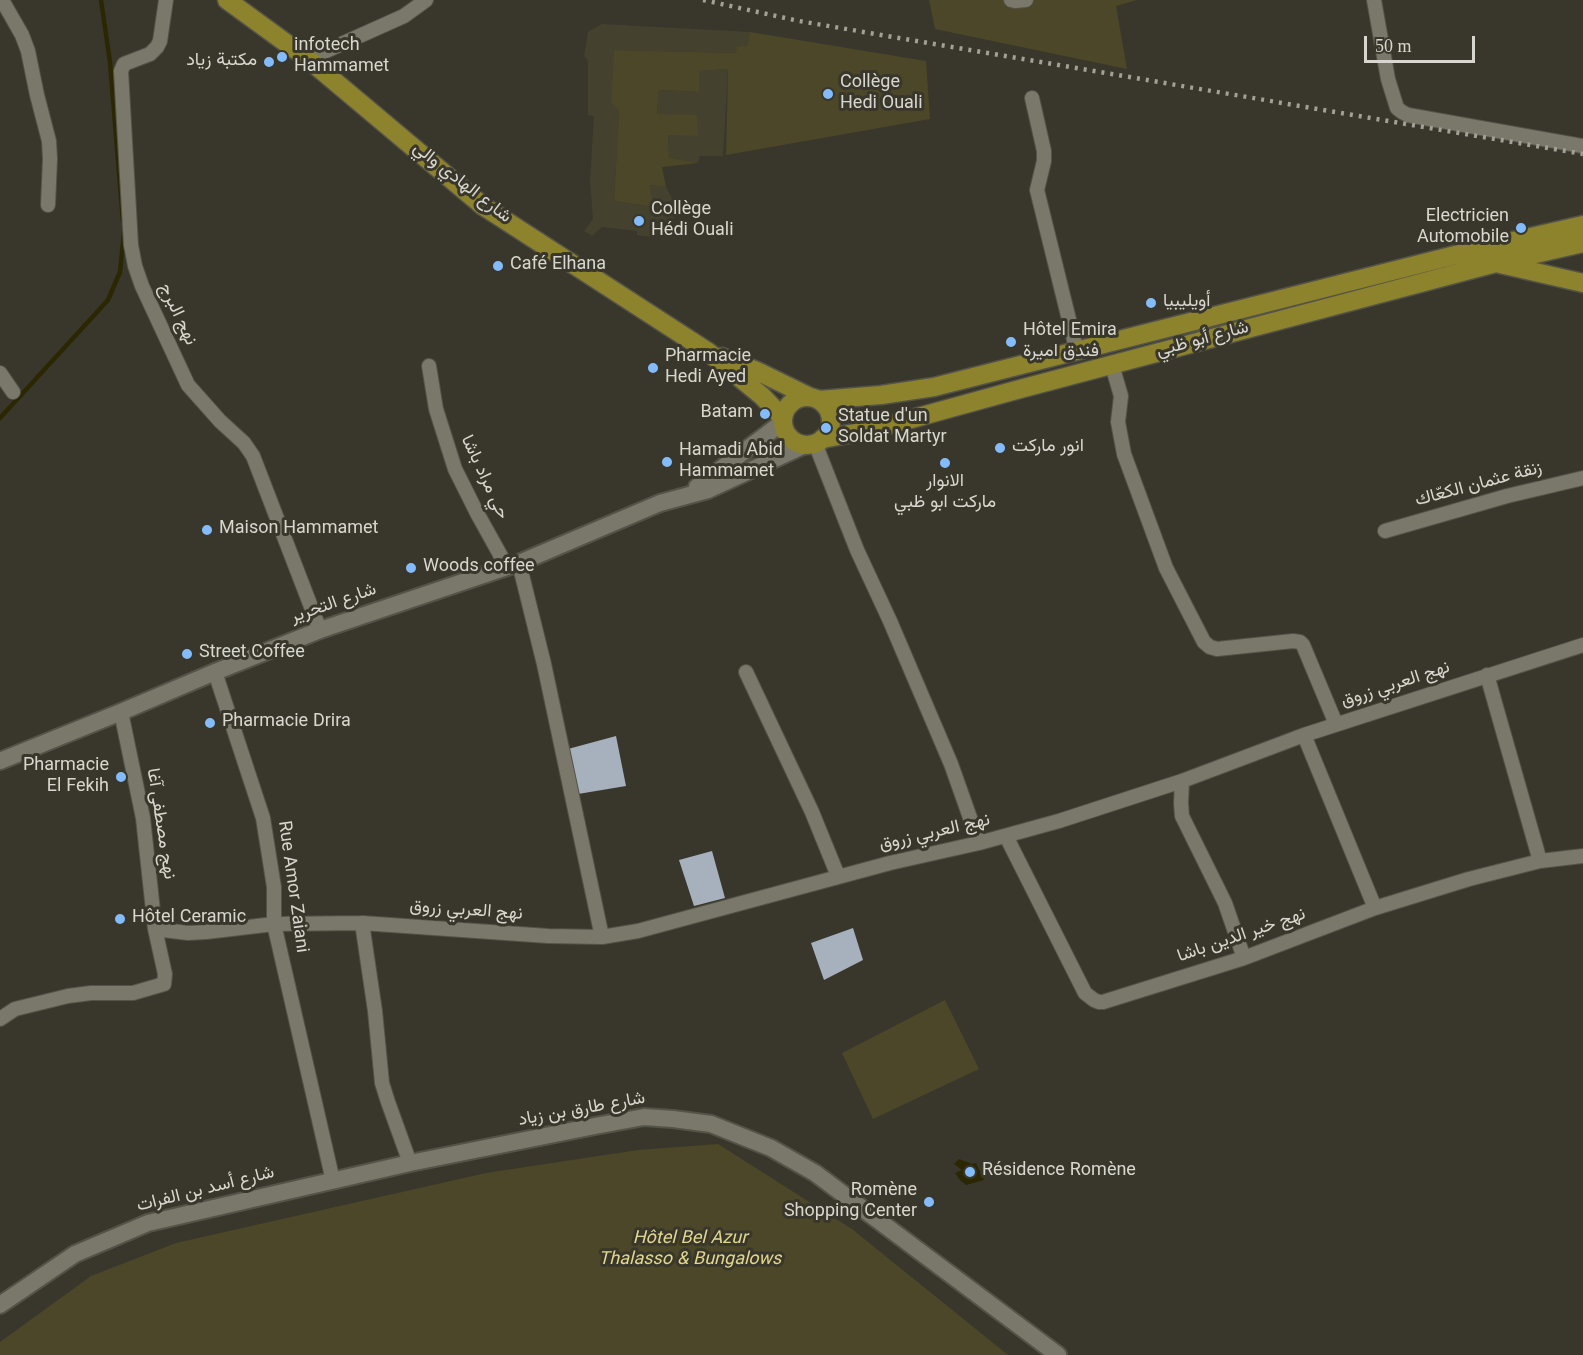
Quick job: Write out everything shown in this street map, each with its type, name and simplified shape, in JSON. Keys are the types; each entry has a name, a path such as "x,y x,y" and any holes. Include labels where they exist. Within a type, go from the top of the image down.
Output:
{"main road":[{"name":"شارع الهادي والي","path":"227,0 308,59 483,206 707,351 762,396 783,420"},
{"name":"شارع أبو ظبي","path":"815,398 881,395 934,387 1479,249 1583,225"},
{"name":"شارع أبو ظبي","path":"814,442 871,430 1496,263 1583,243"},
{"path":"1496,263 1583,283"},
{"path":"1176,326 1182,346"},
{"name":"شارع الهادي والي","path":"707,351 757,370 815,398"},
{"path":"801,398 815,398 826,406 830,414 831,423 828,432 814,442 796,442 785,430 783,420 786,409 792,402 801,398"}],"street":[{"path":"2,0 22,35 28,51 49,141 48,205"},
{"name":"نهج البرج","path":"166,0 160,41 157,47 150,54 124,64 121,71 131,245 135,266 188,386 219,421 244,443 253,456 320,630"},
{"path":"308,59 404,16 426,0"},
{"path":"1011,0 1015,2 1026,0"},
{"path":"1374,0 1388,79 1397,108 1402,112 1407,115 1583,146"},
{"path":"1032,98 1044,151 1037,190 1077,352"},
{"path":"1112,365 1121,396 1118,422 1124,454 1166,568 1204,642 1217,649 1300,642 1336,724"},
{"name":"حي مراد باشا","path":"429,366 436,409 455,469 467,494 513,565 544,664 602,937"},
{"path":"0,374 13,392"},
{"name":"شارع التحرير","path":"706,486 783,420"},
{"path":"814,442 857,550 951,764 979,843"},
{"name":"شارع التحرير","path":"0,761 320,630 513,565 628,516 684,496 814,442"},
{"name":"زنقة عثمان الكعّاك","path":"1385,531 1507,496 1583,478"},
{"name":"نهج العربي زروق","path":"274,924 362,923 548,936 602,937 647,928 838,876 979,843 1059,821 1182,781 1336,724 1583,645"},
{"name":"Rue Amor Zaiani","path":"215,672 263,818 274,887 274,924 333,1181"},
{"path":"746,672 812,812 838,876"},
{"path":"1487,675 1540,861"},
{"name":"نهج مصطفى آغا","path":"0,1018 15,1009 68,996 91,993 133,993 164,984 165,974 154,929 143,818 121,712"},
{"path":"1304,735 1375,908"},
{"path":"1182,781 1182,816 1225,903 1244,958"},
{"name":"نهج خير الدين باشا","path":"1006,836 1085,993 1094,1000 1103,1002 1244,958 1375,908 1469,879 1540,861 1583,856"},
{"path":"362,923 375,1011 382,1083 410,1163"},
{"path":"154,929 188,933 274,924"},
{"name":"شارع طارق بن زياد","path":"333,1181 410,1163 644,1117 711,1124 771,1148 815,1173 1058,1355"},
{"name":"شارع أسد بن الفرات","path":"0,1305 75,1254 148,1223 333,1181"}],"shaded area":[{"path":"602,24 750,32 747,46 736,53 614,50 619,109 614,201 654,207 650,185 666,187 676,206 672,233 651,230 651,237 637,235 637,231 602,227 592,236 584,231 593,219 590,180 594,116 588,115 588,60 584,56 588,32"},
{"path":"728,69 723,156 700,156 698,163 669,159 668,135 696,115 657,115 659,90 699,92 699,71"},
{"name":"Résidence Romène","path":"959,1159 972,1164 976,1163 984,1180 966,1185 960,1180 955,1173 962,1170 954,1164"}],"green space":[{"path":"929,0 1137,0 1116,6 1127,69 935,29"},
{"name":"Collège Hedi Ouali","path":"750,32 926,61 930,119 726,155 728,69 699,71 699,92 659,90 657,114 697,115 698,136 668,135 669,158 698,163 662,167 666,187 650,185 654,207 614,201 619,109 611,102 614,50 736,53 737,47 747,46"},
{"path":"945,1000 979,1069 873,1119 842,1053"},
{"name":"Hôtel Bel Azur Thalasso & Bungalows","path":"718,1144 852,1229 1008,1355 0,1355 0,1342 91,1276 176,1243 486,1173 638,1150"}],"building":[{"path":"616,736 626,786 578,794 568,749"},
{"path":"712,851 725,898 694,906 679,860"},
{"path":"853,928 863,960 824,980 811,943"}],"waterway":[{"path":"101,0 110,62 123,221"},
{"path":"0,418 108,300 120,272 124,232"}],"railway":[{"path":"703,0 799,21 1583,154"}],"place":[{"name":"infotech Hammamet","path":"282,57"},
{"name":"مكتبة زياد","path":"269,62"},
{"name":"Collège Hedi Ouali","path":"828,94"},
{"name":"Collège Hédi Ouali","path":"639,221"},
{"name":"Electricien Automobile","path":"1521,228"},
{"name":"Café Elhana","path":"498,266"},
{"name":"أويليبيا","path":"1151,303"},
{"name":"Hôtel Emira فندق اميرة","path":"1011,342"},
{"name":"Pharmacie Hedi Ayed","path":"653,368"},
{"name":"Batam","path":"765,414"},
{"name":"Statue d'un Soldat Martyr","path":"826,428"},
{"name":"انور ماركت","path":"1000,448"},
{"name":"Hamadi Abid Hammamet","path":"667,462"},
{"name":"الانوار ماركت ابو ظبي","path":"945,463"},
{"name":"Maison Hammamet","path":"207,530"},
{"name":"Woods coffee","path":"411,568"},
{"name":"Street Coffee","path":"187,654"},
{"name":"Pharmacie Drira","path":"210,723"},
{"name":"Pharmacie El Fekih","path":"121,777"},
{"name":"Hôtel Ceramic","path":"120,919"},
{"name":"Résidence Romène","path":"970,1172"},
{"name":"Romène Shopping Center","path":"929,1202"}]}
